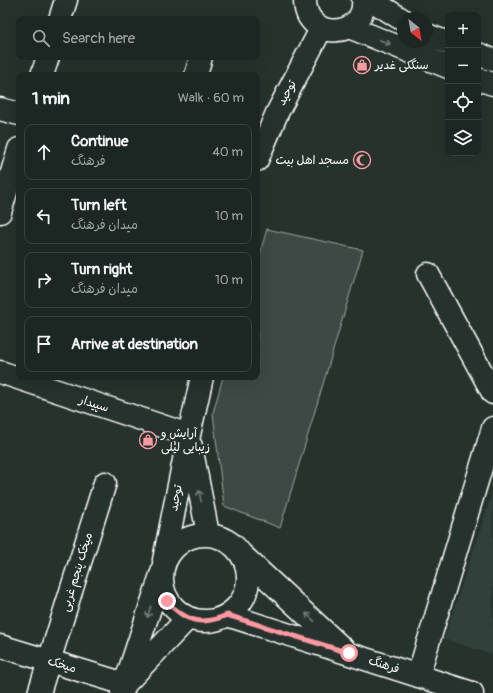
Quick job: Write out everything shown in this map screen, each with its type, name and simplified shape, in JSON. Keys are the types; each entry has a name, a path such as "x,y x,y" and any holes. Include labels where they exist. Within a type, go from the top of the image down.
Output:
{"street":[{"path":"61,16 66,0"},
{"path":"302,2 313,23 321,29 340,31 349,27 356,21 364,4 363,0"},
{"path":"370,0 397,16"},
{"path":"349,27 445,66"},
{"name":"توحید","path":"260,153 277,113 321,29"},
{"path":"433,37 445,42"},
{"path":"481,55 493,60"},
{"path":"43,72 47,60"},
{"path":"197,72 201,60"},
{"path":"481,80 493,84"},
{"path":"0,108 16,113"},
{"path":"0,212 16,159"},
{"path":"428,274 493,393"},
{"name":"سپیدار","path":"0,372 16,377"},
{"name":"سپیدار","path":"24,380 188,435"},
{"name":"توحید","path":"123,689 162,568 188,435 201,380"},
{"path":"418,676 493,428"},
{"name":"توحید","path":"188,435 208,534"},
{"name":"میخک پنجم غربی","path":"39,693 105,483"},
{"path":"242,555 247,567 247,588 238,606 227,615 215,620 201,622 188,618 176,611 167,601 162,588 162,568 171,550 182,541 194,535 208,534 221,537 233,545 349,653"},
{"name":"فرهنگ","path":"227,615 472,693"},
{"path":"123,689 188,618"},
{"name":"میخک","path":"0,646 49,661 123,689"}],"shaded area":[{"path":"267,229 363,250 280,528 224,506 213,413 222,380 260,380 260,254"},
{"path":"493,491 493,655 444,639"}],"place":[{"name":"سنگکی غدیر","path":"362,65"},
{"name":"مسجد اهل بیت","path":"362,160"},
{"name":"آرایش و زیبایی لیلی","path":"148,440"}],"route":[{"path":"167,601 176,611 188,618 201,622 215,620 227,615 349,653"}]}
